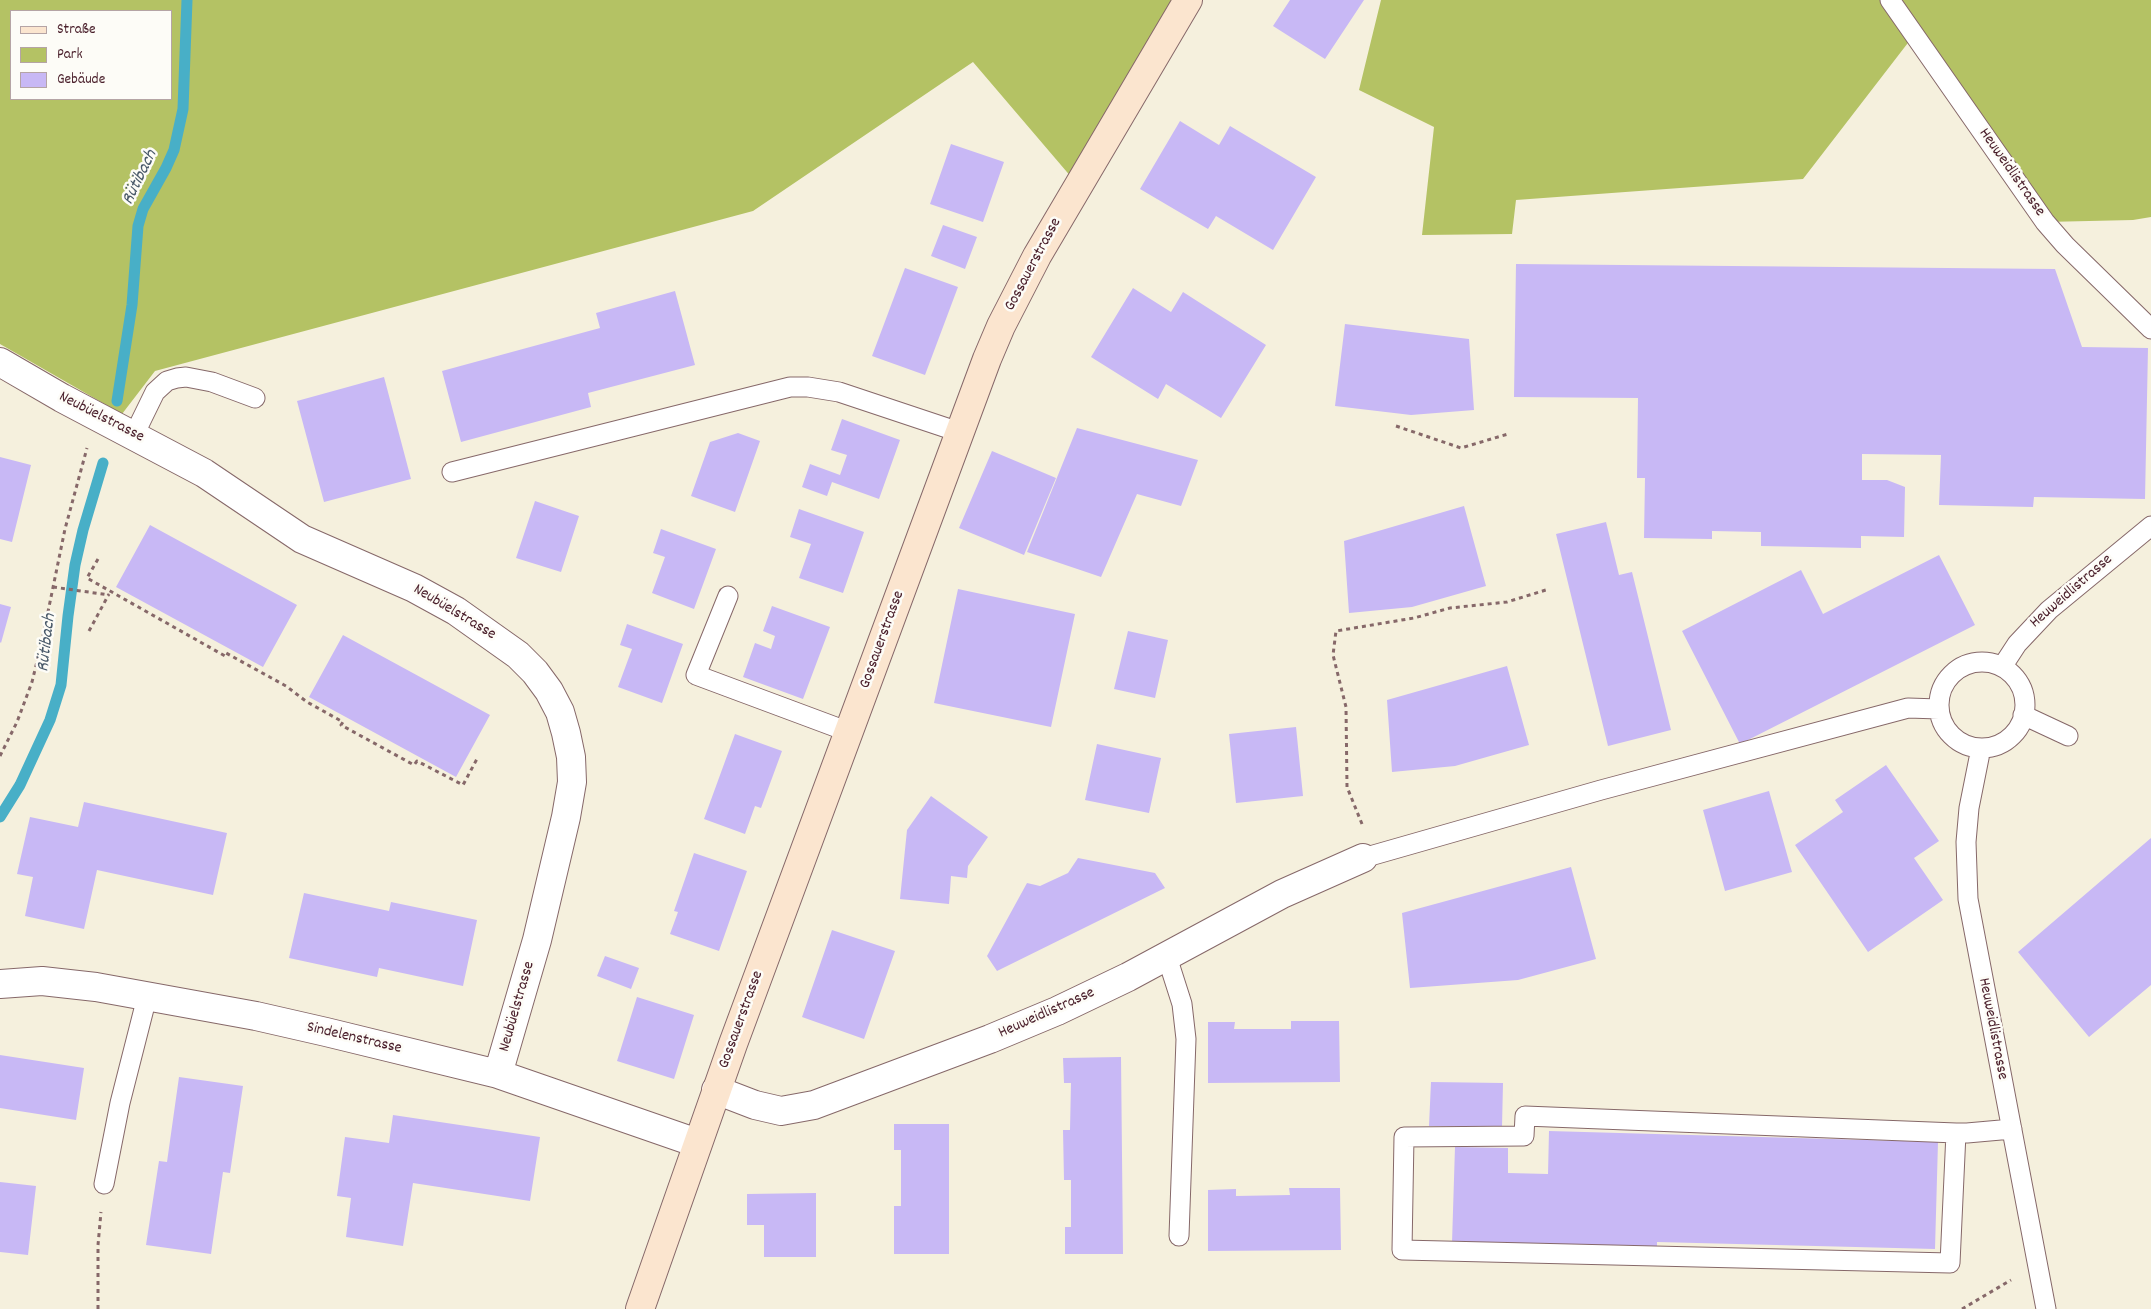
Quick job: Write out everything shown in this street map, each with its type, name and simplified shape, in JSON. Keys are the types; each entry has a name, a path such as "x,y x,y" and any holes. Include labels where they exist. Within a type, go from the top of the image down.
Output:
{"street":[{"name":"Gossauerstrasse","path":"640,1309 716,1090 850,732 959,432 1001,326 1037,256 1188,0"},
{"name":"Neubüelstrasse","path":"0,362 96,416 204,472 302,539 406,584 456,611 518,655 535,672 549,691 560,712 566,733 571,757 572,782 567,812 537,940 498,1074"},
{"name":"Heuweidlistrasse","path":"716,1090 755,1105 781,1111 814,1105 1027,1024 1087,997 1167,957 1282,894 1363,858"},
{"name":"Sindelenstrasse","path":"0,984 42,981 96,987 308,1028 498,1074 697,1143"}],"lane":[{"name":"Heuweidlistrasse","path":"1890,0 2045,222 2065,245 2151,329"},
{"path":"134,435 150,399 167,381 186,377 198,379 227,387 255,398"},
{"path":"452,472 790,387 808,387 839,392 959,432"},
{"name":"Heuweidlistrasse","path":"2002,667 2017,644 2068,592 2151,526"},
{"path":"728,596 696,675 850,732"},
{"path":"1987,662 2002,667 2013,676 2021,688 2024,701 2023,715 2018,728 2008,739 1995,746 1981,748 1969,746 1948,732 1939,709 1940,694 1947,680 1958,670 1972,663 1987,662"},
{"path":"1363,858 1601,790 1908,708 1939,709"},
{"path":"2023,715 2068,736"},
{"name":"Heuweidlistrasse","path":"1981,748 1969,808 1966,842 1968,899 2046,1309"},
{"path":"1167,957 1182,1004 1186,1039 1179,1236"},
{"path":"104,1184 120,1104 147,997"},
{"path":"1956,1133 1950,1263 1402,1250 1404,1137 1524,1136 1525,1116 1956,1133 2012,1129"}],"path":[{"path":"0,756 17,722 32,682 74,493 96,416"},
{"path":"1396,426 1461,448 1508,434"},
{"path":"98,559 87,578 225,656 226,653 286,686 307,702 343,722 341,726 414,765 417,761 462,786 478,757"},
{"path":"53,587 109,595"},
{"path":"1391,851 1386,822 1361,824 1347,787 1346,707 1333,655 1336,631 1414,618 1450,608 1507,602 1549,589"},
{"path":"89,631 111,591"},
{"path":"98,1309 98,1245 104,1184"},
{"path":"1962,1309 2038,1265"}],"green space":[{"path":"0,0 1188,0 1078,185 973,62 753,211 155,371 122,414 0,344"},
{"path":"1381,0 2151,0 2151,217 2133,220 2045,222 1914,35 1803,179 1516,200 1512,234 1422,235 1434,127 1359,90"}],"building":[{"path":"1290,0 1364,0 1325,59 1273,26"},
{"path":"1180,121 1219,145 1230,126 1316,177 1273,250 1216,216 1208,229 1140,189"},
{"path":"951,144 1004,162 983,222 930,204"},
{"path":"943,225 977,237 965,269 931,256"},
{"path":"1516,264 2055,269 2082,347 2148,348 2145,499 2034,497 2033,507 1939,505 1941,455 1862,454 1862,480 1887,480 1905,487 1904,537 1861,536 1861,548 1761,546 1761,532 1712,531 1712,539 1644,538 1645,478 1637,478 1638,398 1514,397"},
{"path":"905,268 958,287 925,375 872,356"},
{"path":"1133,288 1171,312 1183,292 1266,345 1221,418 1166,384 1158,399 1091,357"},
{"path":"675,291 695,365 588,393 591,407 461,442 442,371 600,328 596,313"},
{"path":"1345,324 1469,339 1474,410 1411,415 1335,406"},
{"path":"384,377 411,479 324,502 297,401"},
{"path":"842,419 900,440 879,499 832,482 827,496 802,487 810,464 840,475 847,455 831,450"},
{"path":"1077,428 1198,460 1181,506 1137,494 1101,577 1027,552"},
{"path":"738,433 760,441 735,512 691,496 710,442"},
{"path":"992,451 1056,478 1024,555 959,528"},
{"path":"0,457 31,465 12,542 0,539"},
{"path":"535,501 579,516 561,572 516,558"},
{"path":"1464,506 1486,586 1412,607 1349,613 1344,541"},
{"path":"799,509 864,532 843,593 799,578 811,544 790,537"},
{"path":"1606,522 1619,575 1632,572 1671,730 1608,746 1556,534"},
{"path":"150,525 297,605 263,667 116,587"},
{"path":"661,529 716,549 694,609 652,593 665,557 653,553"},
{"path":"1939,555 1975,625 1740,744 1682,631 1801,570 1823,614"},
{"path":"958,589 1075,614 1051,727 934,703"},
{"path":"0,604 11,607 1,643 0,642"},
{"path":"772,606 830,627 803,699 743,677 755,643 771,649 775,636 763,631"},
{"path":"627,624 683,644 662,703 618,687 632,649 620,645"},
{"path":"1128,631 1168,640 1155,698 1114,689"},
{"path":"343,635 490,715 456,777 309,697"},
{"path":"1507,666 1529,745 1455,766 1392,772 1387,700"},
{"path":"1296,727 1303,796 1236,803 1229,734"},
{"path":"735,734 782,751 761,808 755,806 745,834 704,819"},
{"path":"1097,744 1161,758 1149,813 1085,800"},
{"path":"1886,765 1939,841 1914,858 1943,900 1868,952 1795,845 1843,812 1835,800"},
{"path":"1769,791 1792,872 1725,891 1703,810"},
{"path":"931,796 988,837 968,866 967,878 951,876 949,904 900,899 907,830"},
{"path":"84,802 227,833 213,895 97,870 84,929 25,916 33,877 17,874 30,817 78,827"},
{"path":"2151,838 2151,985 2089,1037 2018,952"},
{"path":"694,853 747,871 719,951 670,934 678,912 674,911"},
{"path":"1078,858 1155,873 1165,888 997,971 987,956 1027,883 1040,886 1068,873"},
{"path":"1571,867 1596,959 1518,980 1410,988 1402,913"},
{"path":"304,893 389,911 391,902 477,920 463,986 379,968 377,977 289,958"},
{"path":"832,930 895,951 864,1039 802,1017"},
{"path":"605,956 639,968 631,989 597,976"},
{"path":"637,997 694,1015 674,1079 617,1061"},
{"path":"1291,1021 1339,1021 1340,1082 1208,1083 1208,1022 1235,1022 1234,1029 1291,1029"},
{"path":"0,1055 84,1068 76,1120 0,1108"},
{"path":"1121,1057 1123,1254 1065,1254 1065,1227 1071,1227 1071,1180 1064,1180 1063,1130 1070,1130 1071,1083 1064,1083 1063,1058"},
{"path":"179,1077 243,1086 230,1173 223,1172 211,1254 146,1245 159,1161 167,1162"},
{"path":"1431,1082 1503,1083 1502,1127 1429,1126"},
{"path":"393,1115 540,1137 530,1201 413,1183 403,1246 346,1237 351,1198 337,1196 345,1137 389,1143"},
{"path":"894,1124 949,1124 949,1254 894,1254 894,1206 901,1206 901,1150 894,1150"},
{"path":"1549,1131 1938,1142 1935,1249 1657,1242 1657,1248 1452,1243 1455,1147 1508,1148 1508,1173 1548,1174"},
{"path":"0,1182 36,1186 28,1255 0,1252"},
{"path":"1289,1188 1340,1188 1341,1250 1208,1251 1208,1190 1236,1189 1236,1196 1290,1195"},
{"path":"816,1193 816,1257 764,1257 764,1225 747,1225 747,1194"}],"waterway":[{"name":"Rütibach","path":"117,401 132,305 138,226 143,209 174,150 183,109 187,0"},
{"name":"Rütibach","path":"0,817 20,785 50,720 61,685 75,565 83,530 103,463"}]}
